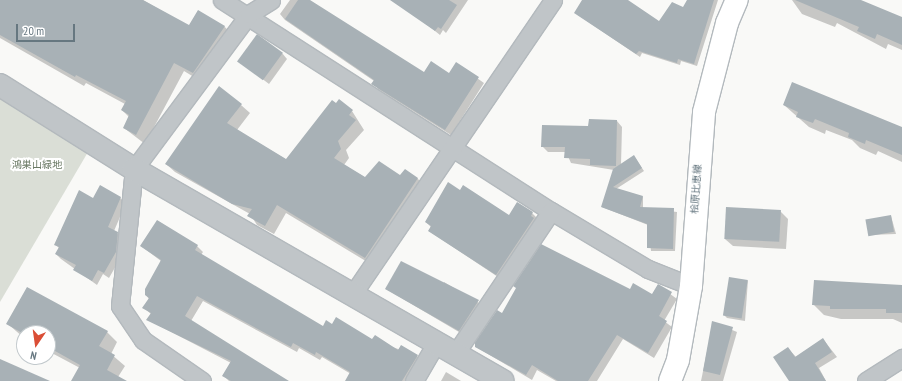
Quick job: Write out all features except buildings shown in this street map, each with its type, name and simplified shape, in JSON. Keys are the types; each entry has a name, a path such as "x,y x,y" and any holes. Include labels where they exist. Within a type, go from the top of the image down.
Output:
{"main road":[{"name":"桧原比恵線","path":"670,381 678,360 691,286 704,112 727,23 737,0"}],"street":[{"path":"222,0 249,14 451,148 551,211 648,269 691,286"},
{"path":"202,381 143,340 120,306 134,169 249,14 271,0"},
{"path":"352,295 553,0"},
{"path":"0,85 134,169 502,381"},
{"path":"414,381 445,348 551,211"},
{"path":"866,381 902,358"}],"green space":[{"name":"鴻巣山緑地","path":"0,98 88,152 0,302"}]}
